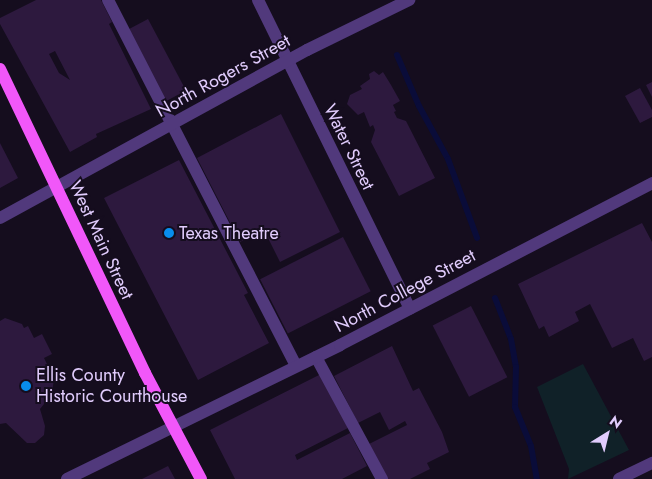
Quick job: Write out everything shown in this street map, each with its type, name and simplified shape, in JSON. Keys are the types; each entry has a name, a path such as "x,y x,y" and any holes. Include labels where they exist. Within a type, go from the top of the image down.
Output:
{"main road":[{"name":"West Main Street","path":"1,73 173,426 201,479"}],"street":[{"path":"108,0 296,366"},
{"name":"Water Street","path":"258,0 410,309"},
{"name":"North Rogers Street","path":"0,218 289,60 409,0"},
{"name":"North College Street","path":"67,479 316,357 652,184"},
{"path":"316,357 382,479"},
{"path":"619,479 652,463"}],"shaded area":[{"path":"583,364 629,450 568,479 569,469 537,387"}],"building":[{"path":"36,0 101,0 112,22 109,24 151,109 96,134 97,137 70,152 0,24 0,18","holes":["55,51 70,80 59,73 49,54"]},
{"path":"148,19 186,91 165,102 127,30"},
{"path":"374,71 379,75 383,72 391,85 400,101 393,105 396,111 394,112 397,118 406,121 435,178 399,196 371,142 375,130 373,125 370,127 364,112 358,115 347,104 350,95 362,89 360,86 370,79 369,74"},
{"path":"652,82 652,97 646,85"},
{"path":"640,88 652,110 652,117 640,123 625,96"},
{"path":"281,114 340,232 280,262 265,232 261,231 240,242 197,158"},
{"path":"0,143 18,178 0,188"},
{"path":"179,160 248,293 244,295 269,343 198,380 104,198"},
{"path":"642,223 652,242 652,357 644,361 633,338 612,348 590,304 575,312 579,321 549,337 544,326 539,329 518,284"},
{"path":"343,237 371,291 288,334 260,279"},
{"path":"471,306 507,377 469,397 433,326"},
{"name":"Ellis County Historic Courthouse","path":"5,318 22,324 24,328 28,326 34,338 42,334 52,354 44,358 54,378 52,394 40,409 45,426 44,435 35,443 27,443 6,423 0,424 0,321"},
{"path":"392,346 413,391 419,388 442,432 449,452 427,463 430,469 410,479 388,479 369,444 407,425 405,421 389,430 380,412 358,423 334,376"},
{"path":"321,374 348,428 295,455 297,460 350,433 367,466 342,479 235,479 210,430"},
{"path":"168,466 175,479 142,479"}],"waterway":[{"path":"397,55 419,106 448,159 477,238"},
{"path":"495,298 511,339 516,367 515,407 531,446 537,479"}],"place":[{"name":"Texas Theatre","path":"169,233"},
{"name":"Ellis County Historic Courthouse","path":"26,386"}]}
